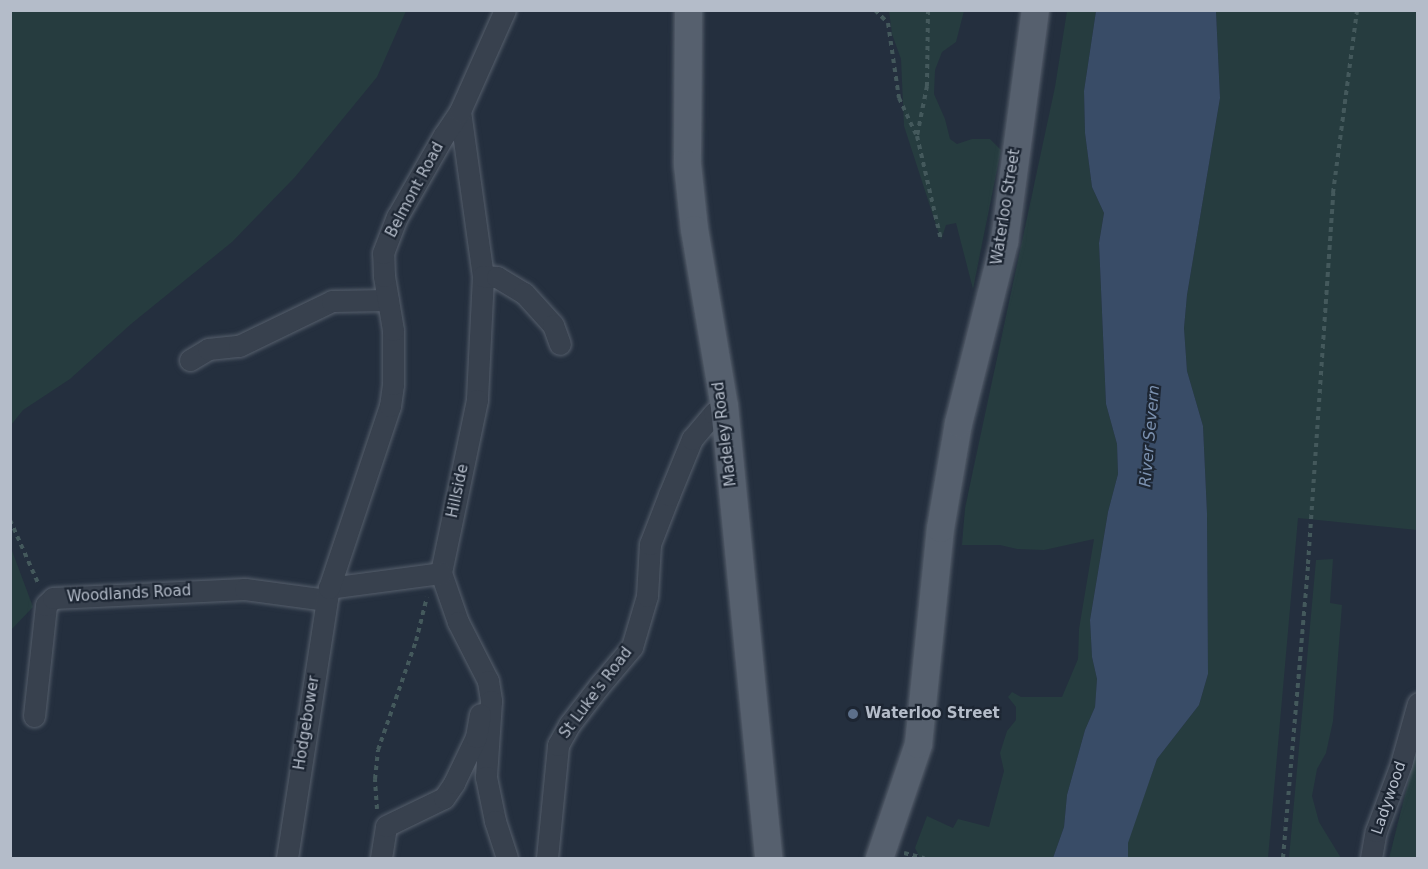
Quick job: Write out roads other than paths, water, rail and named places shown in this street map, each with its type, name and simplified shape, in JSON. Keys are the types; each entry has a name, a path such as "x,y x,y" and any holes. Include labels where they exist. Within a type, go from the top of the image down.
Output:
{"main road":[{"name":"Madeley Road","path":"688,10 687,164 694,229 724,406 768,858"},
{"name":"Waterloo Street","path":"879,858 918,744 940,528 958,423 1004,242 1035,10"}],"street":[{"name":"Belmont Road","path":"327,594 390,406 393,384 393,330 382,259 387,242 403,206 460,111 505,10"},
{"name":"Hillside","path":"434,574 477,400 483,276 460,111"},
{"path":"483,276 496,277 524,293 553,325 561,344"},
{"path":"190,360 208,349 238,346 332,301 388,300"},
{"name":"St Luke's Road","path":"547,858 558,745 581,709 632,647 647,596 650,544 665,504 692,439 714,413 724,406"},
{"path":"434,574 488,681 491,701 486,777 495,821 507,858"},
{"name":"Woodlands Road","path":"34,716 46,605 53,598 245,588 327,594 434,574"},
{"name":"Hodgebower","path":"287,858 327,594"},
{"path":"381,858 386,826 444,798 454,783 476,737 484,690 488,681"},
{"name":"Ladywood","path":"1371,858 1376,831 1401,764 1418,703"}],"water":[{"name":"River Severn","path":"1096,11 1216,11 1220,98 1187,295 1184,328 1187,371 1203,426 1207,513 1208,674 1199,705 1157,759 1128,843 1128,858 1053,858 1064,827 1067,795 1085,730 1095,707 1097,679 1092,657 1090,620 1108,512 1118,474 1117,444 1106,404 1099,243 1104,213 1092,187 1085,133 1084,91"}],"place":[{"name":"Waterloo Street","path":"853,714"}]}
